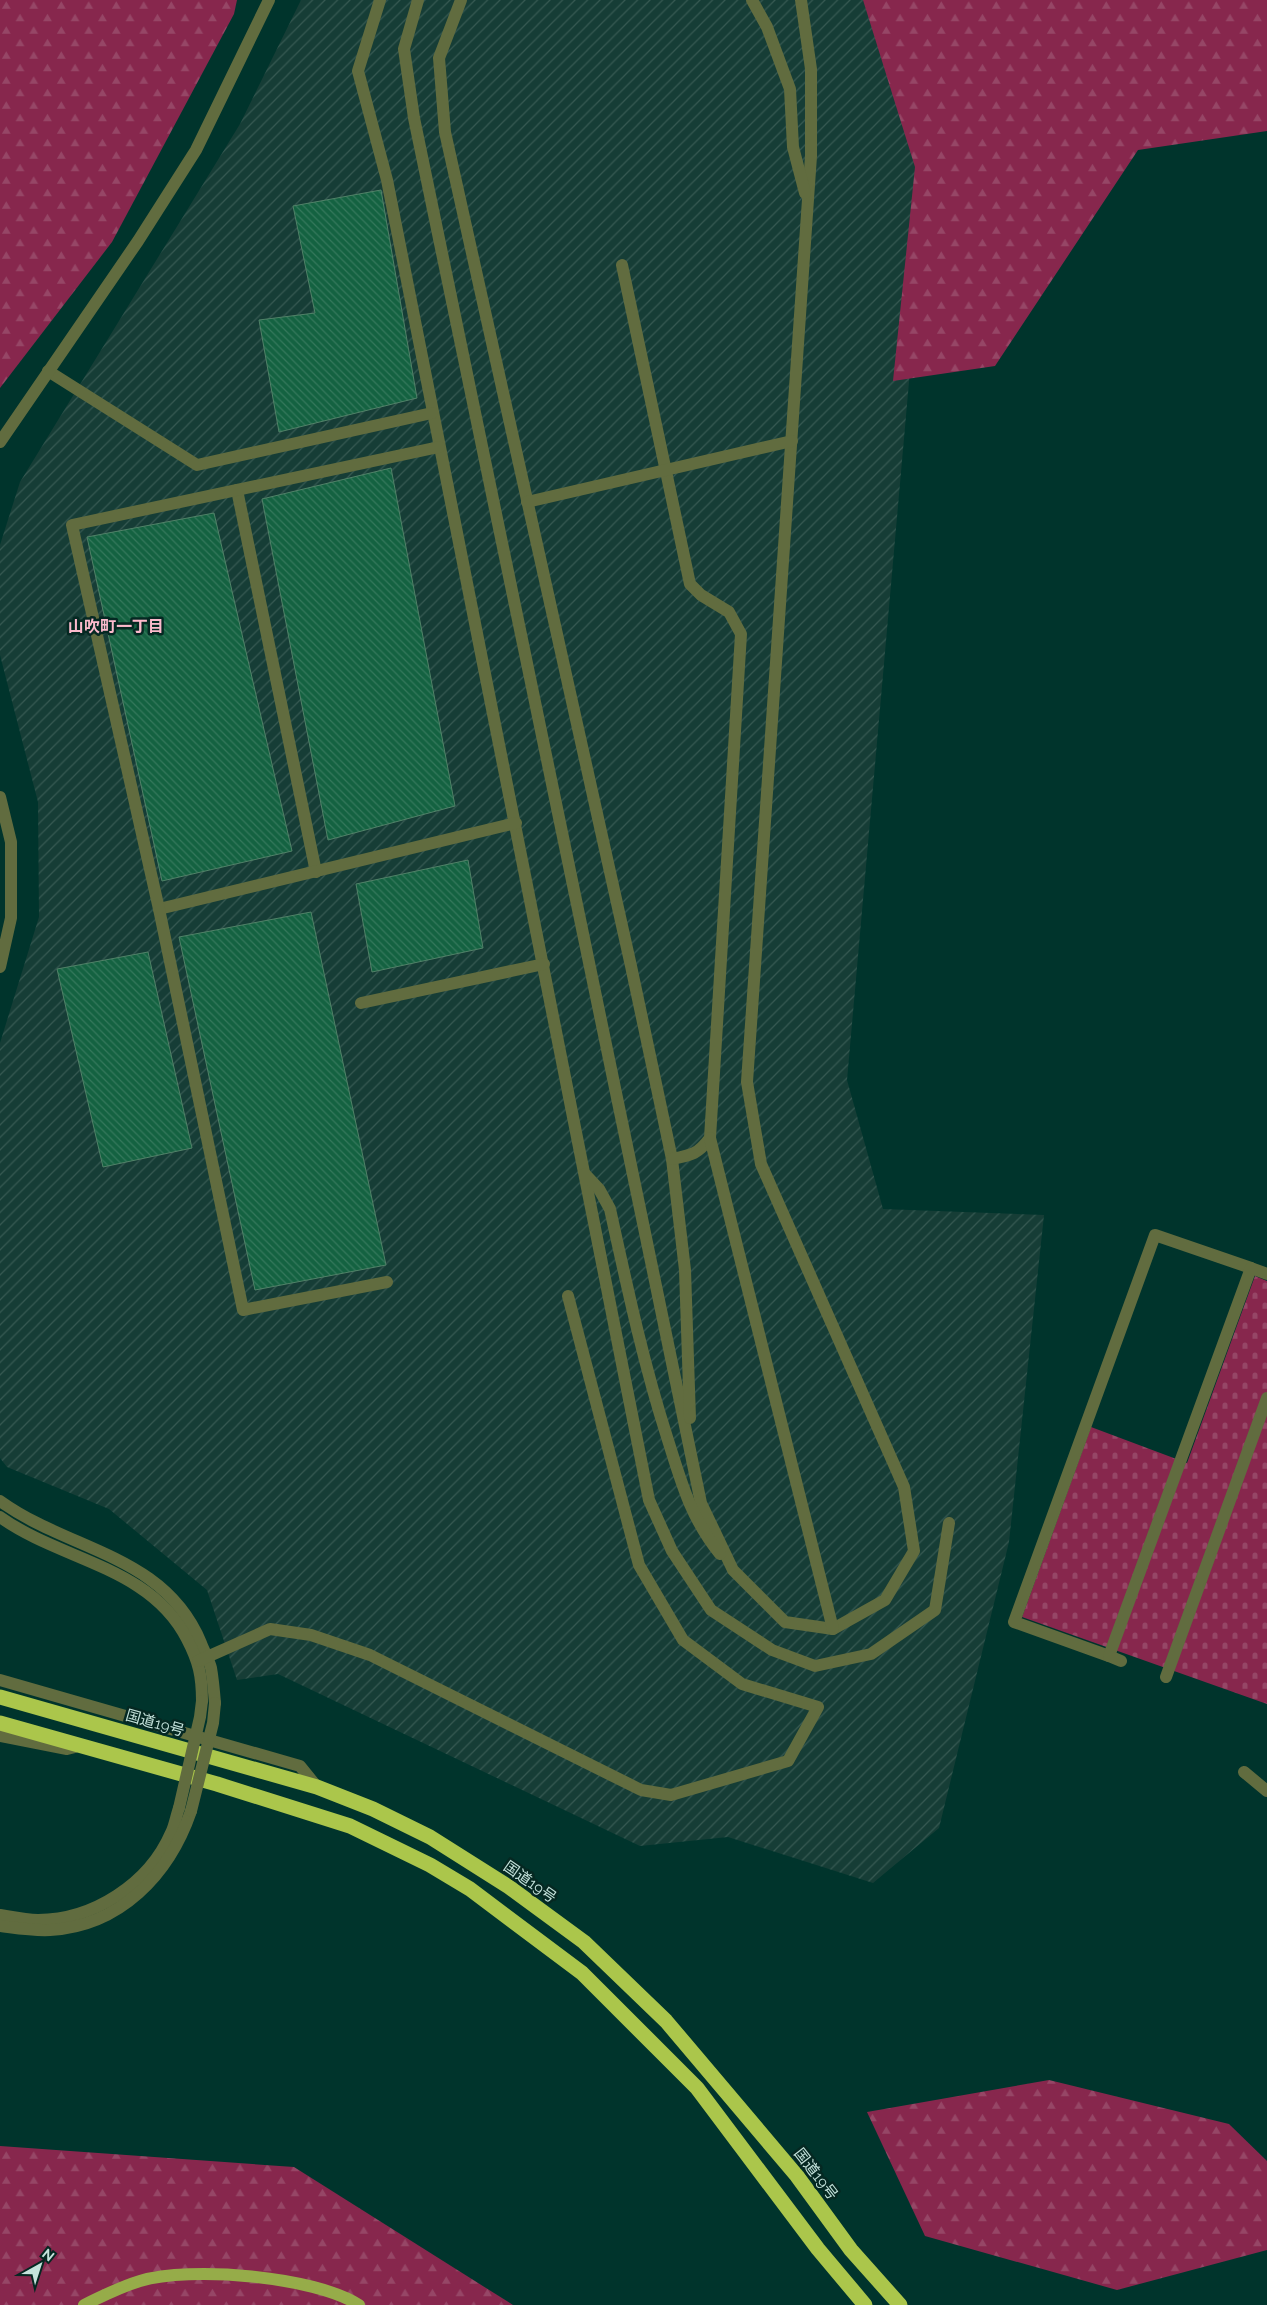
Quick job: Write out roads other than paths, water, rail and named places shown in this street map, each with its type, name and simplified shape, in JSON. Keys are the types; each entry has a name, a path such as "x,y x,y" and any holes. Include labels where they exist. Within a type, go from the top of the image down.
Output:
{"highway":[{"name":"国道19号","path":"0,1697 317,1788 373,1809 430,1837 509,1886 584,1942 666,2021 797,2176 851,2250 900,2305"},
{"path":"0,1723 217,1784 350,1826 430,1865 470,1889 582,1973 697,2088 818,2249 865,2305"}],"main road":[{"path":"84,2305 140,2281 175,2274 212,2273 303,2284 324,2290 359,2305"}],"street":[{"path":"0,442 138,241 196,150 268,0"},
{"path":"380,0 358,71 387,180 649,1500 672,1551 711,1610 772,1650 815,1666 871,1654 935,1610 949,1523"},
{"path":"418,0 404,49 414,118 701,1502 733,1570"},
{"path":"461,0 439,58 445,132 632,966 672,1159 685,1270 691,1453"},
{"path":"752,0 768,27 790,90 793,147 808,205"},
{"path":"585,1174 599,1189 610,1209 643,1355 684,1493 703,1533 733,1570 785,1622 833,1629 885,1600 914,1551 904,1488 761,1164 747,1082 811,156 811,69 801,0"},
{"path":"622,265 690,584 701,595 729,612 740,634 710,1138 833,1629"},
{"path":"48,371 197,465 432,413"},
{"path":"527,502 792,442"},
{"path":"387,1282 243,1310 159,909 72,524 439,447"},
{"path":"236,490 316,872"},
{"path":"0,797 11,842 11,918 0,967"},
{"path":"159,909 516,823"},
{"path":"361,1003 544,964"},
{"path":"672,1159 692,1155 701,1150 710,1138"},
{"path":"1251,1268 1115,1658 1014,1622 1155,1235 1251,1268 1267,1274"},
{"path":"202,1659 270,1629 311,1636 370,1655 641,1790 671,1795 788,1761 818,1707 742,1684 683,1640 639,1565 568,1296"},
{"path":"1166,1677 1267,1398"},
{"path":"0,1501 42,1526 120,1561 152,1579 169,1594 184,1612 197,1634 202,1659 202,1701 185,1809 176,1848 163,1868 135,1898 96,1920 49,1930 0,1926"},
{"path":"0,1517 56,1547 113,1571 140,1586 162,1603 182,1628 202,1659 211,1667 215,1703 213,1723 185,1809 153,1863 128,1889 97,1907 71,1915 38,1920 0,1915"},
{"path":"0,1680 300,1766 317,1788"},
{"path":"0,1736 67,1749 83,1746"},
{"path":"1244,1772 1267,1791"}],"district":[{"name":"山吹町一丁目","path":"116,626"}]}
